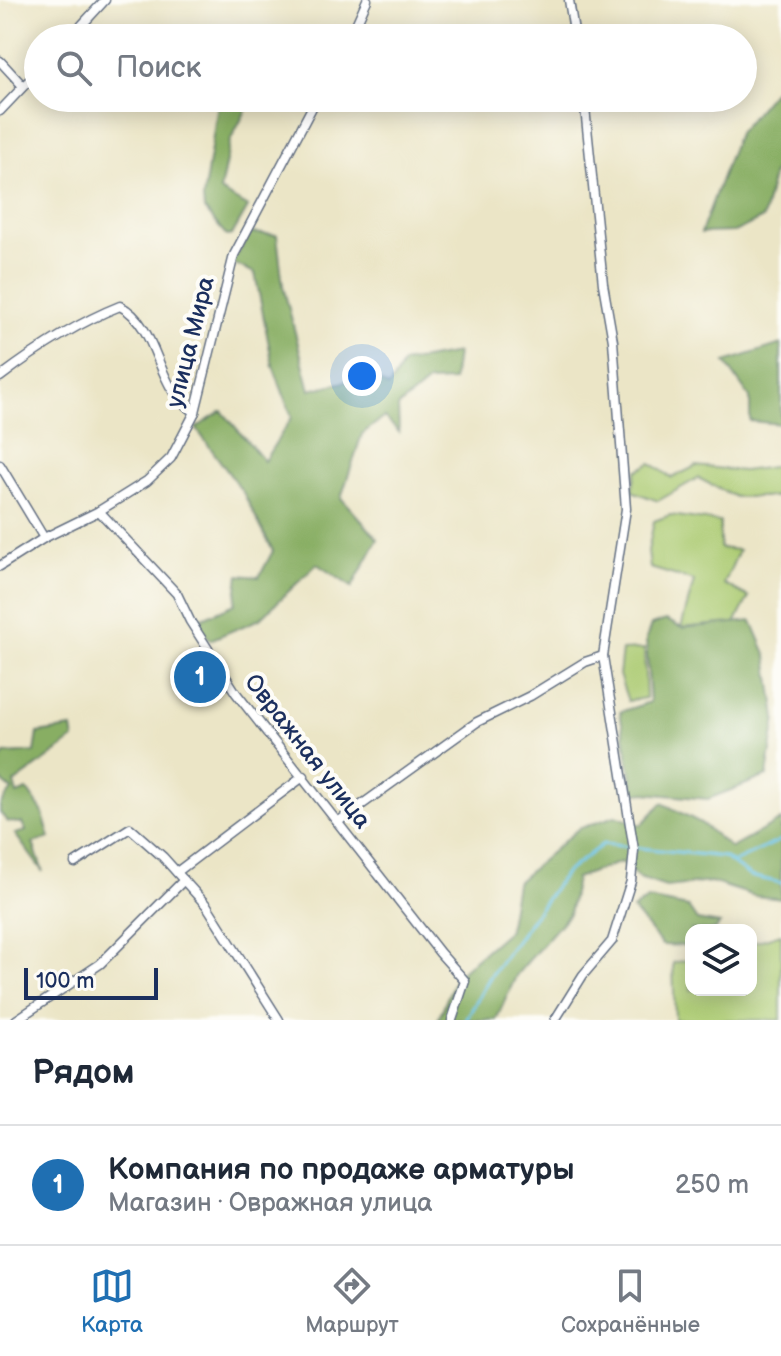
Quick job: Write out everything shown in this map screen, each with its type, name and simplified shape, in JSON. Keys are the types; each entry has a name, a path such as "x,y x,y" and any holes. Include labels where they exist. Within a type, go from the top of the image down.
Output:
{"street":[{"path":"83,24 105,0"},
{"path":"356,24 367,0"},
{"path":"569,0 573,24"},
{"path":"0,61 23,86 0,111"},
{"name":"улица Мира","path":"0,566 147,481 171,458 195,412 231,262 310,112"},
{"path":"555,1020 583,975 612,941 631,881 633,846 603,656 626,509 613,341 602,274 585,112"},
{"path":"0,377 32,353 98,315 120,306 131,311 174,392 195,412"},
{"path":"0,465 44,538"},
{"name":"Овражная улица","path":"99,511 177,594 190,621 236,693 465,981 452,1020"},
{"path":"339,821 477,722 530,696 585,662 603,656"},
{"path":"177,872 304,776"},
{"path":"75,863 130,828 177,872 207,906 279,1020"},
{"path":"16,1020 100,964 184,880"}],"green space":[{"path":"781,82 781,163 773,174 763,218 734,232 701,233 738,133"},
{"path":"217,112 245,112 230,141 220,191 248,207 232,235 227,236 204,209 203,198"},
{"path":"251,233 277,235 283,286 310,390 370,376 389,387 403,363 457,353 453,381 428,382 398,407 399,432 384,417 362,434 341,498 378,539 352,587 317,564 260,619 210,640 196,621 235,604 239,575 259,577 273,551 244,494 196,428 222,411 264,461 292,417 273,366 255,273 232,263"},
{"path":"781,344 781,424 750,421 750,398 725,362"},
{"path":"651,463 672,478 696,466 743,471 779,466 781,497 735,497 698,478 658,501 632,491 636,471"},
{"path":"670,515 720,522 720,548 739,550 724,584 749,597 735,623 681,628 694,581 650,568 648,551 654,521"},
{"path":"666,620 682,628 752,621 767,656 776,718 767,776 708,799 634,792 620,712 650,702 646,639 651,625"},
{"path":"644,649 646,698 628,701 619,675 622,650"},
{"path":"72,728 74,739 14,783 17,794 27,790 42,811 50,838 33,843 43,872 15,834 26,831 22,823 8,822 0,813 0,805 12,790 0,780 0,761 5,754 35,752 38,733"},
{"path":"662,803 701,823 731,848 781,820 781,899 755,896 711,882 666,887 639,878 621,862 576,878 569,914 517,974 496,1020 438,1020 456,976 508,931 516,883 578,829 615,816 641,825"},
{"path":"647,899 688,907 697,920 720,924 685,924 685,946 662,945 633,910"},
{"path":"781,934 781,1020 675,1020 673,963 685,960 685,996 757,996 757,941"}],"waterway":[{"path":"734,862 781,840"},
{"path":"466,1020 490,977 565,873 603,844 724,857 750,876 781,883"}],"place":[{"name":"Компания по продаже арматуры","path":"200,677"}]}
